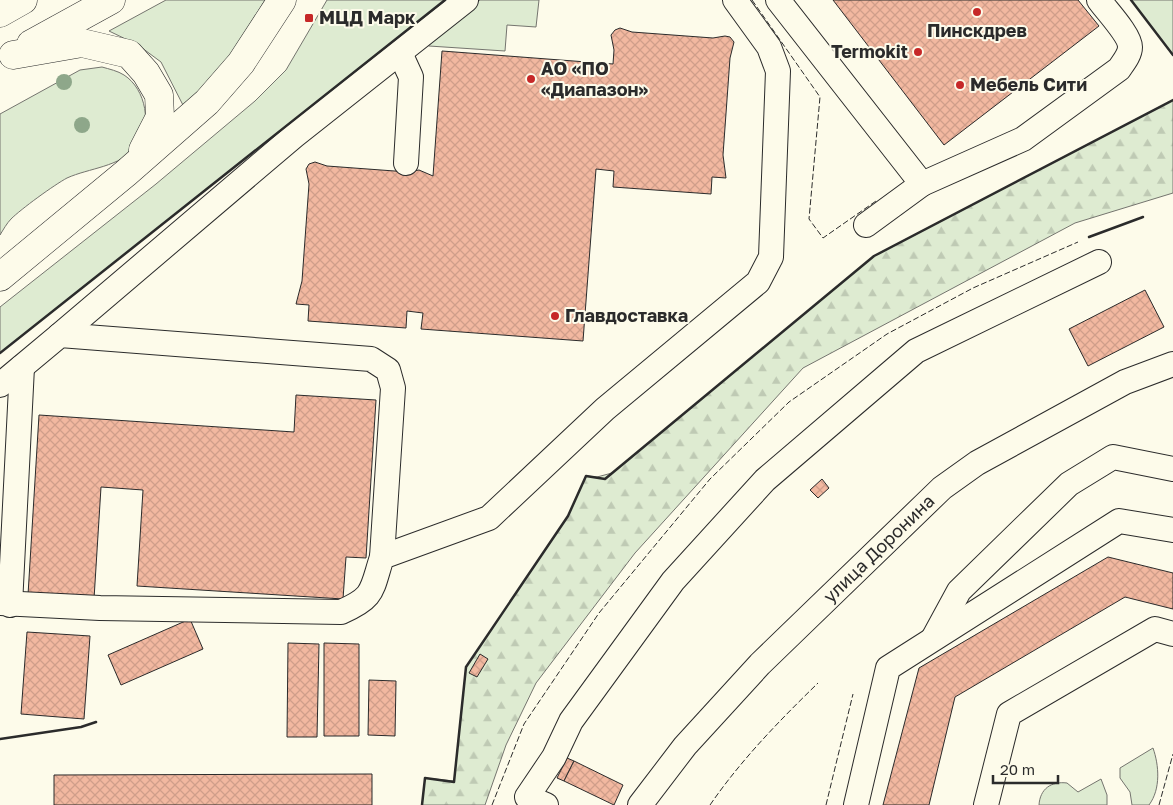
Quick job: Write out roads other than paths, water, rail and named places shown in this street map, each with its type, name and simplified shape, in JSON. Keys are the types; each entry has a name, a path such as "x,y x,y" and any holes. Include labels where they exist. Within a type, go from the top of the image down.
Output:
{"main road":[{"path":"7,59 110,0"},
{"path":"0,277 126,173 208,102 241,62 282,0"},
{"path":"7,59 82,43 129,54 146,73 159,95 160,116 149,142 126,173"}],"street":[{"path":"0,385 294,136 466,0"},
{"path":"382,557 489,518 605,409 758,282 771,257 778,70 769,47 735,0"},
{"path":"778,0 922,184"},
{"path":"866,225 922,184 1023,139 1119,68 1126,61 1130,48 1126,36 1098,0"},
{"path":"400,53 412,77 406,163"},
{"path":"533,802 571,721 673,582 765,480 916,351 1099,262"},
{"path":"22,367 5,604 341,612 357,605 370,596 382,557 393,388 388,370 371,359 60,335"},
{"name":"улица Доронина","path":"640,805 685,746 760,664 942,488 977,463 1125,382 1173,364"},
{"path":"933,639 959,591 1069,484 1113,457 1173,469"},
{"path":"856,805 888,668 1119,521 1173,530"},
{"path":"986,805 1009,714 1154,629 1173,634"}],"place":[{"name":"Пинскдрев","path":"977,12"},
{"name":"МЦД Марк","path":"309,18"},
{"name":"Termokit","path":"918,52"},
{"name":"АО «ПО «Диапазон»","path":"531,79"},
{"name":"Мебель Сити","path":"960,85"},
{"name":"Главдоставка","path":"555,316"}]}
